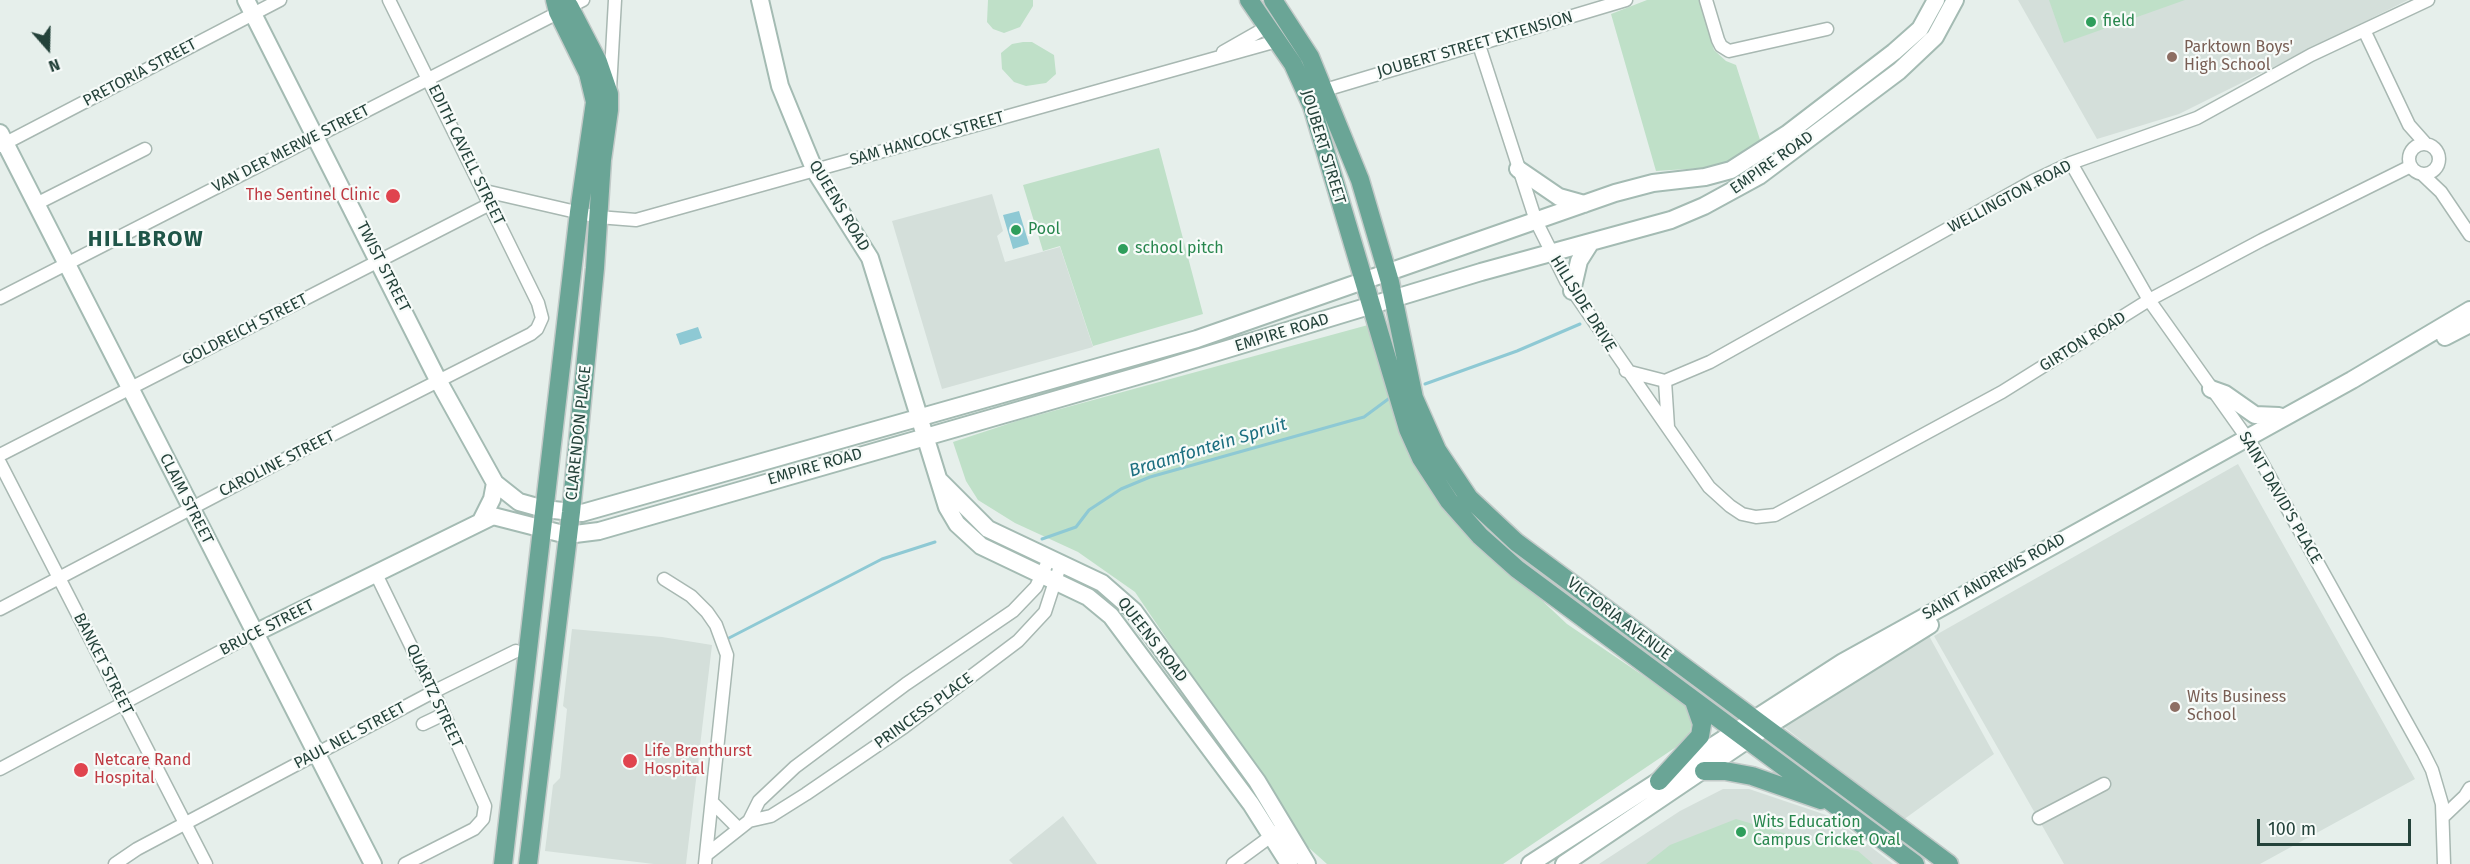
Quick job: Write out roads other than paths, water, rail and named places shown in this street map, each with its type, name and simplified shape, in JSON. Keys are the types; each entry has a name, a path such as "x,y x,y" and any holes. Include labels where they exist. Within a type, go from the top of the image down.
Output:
{"main road":[{"name":"QUEENS ROAD","path":"760,0 780,86 815,171 870,258 946,507 969,536 996,555 1088,597 1116,621 1272,836 1289,864"},
{"name":"JOUBERT STREET","path":"1249,0 1302,80 1312,106 1371,305"},
{"name":"JOUBERT STREET","path":"1273,0 1302,43 1325,90 1360,180 1388,272 1393,298"},
{"name":"EMPIRE ROAD","path":"544,509 571,512 595,511 919,416 1197,339 1536,220 1645,185 1719,174 1743,164 1902,46 1920,29 1936,0"},
{"name":"EMPIRE ROAD","path":"541,530 567,535 586,534 613,528 924,436 1155,371 1393,298 1684,215 1759,176 1923,51 1945,22 1955,0"},
{"path":"566,4 598,62 609,94"},
{"name":"CLARENDON PLACE","path":"502,864 595,93 566,4"},
{"name":"TWIST STREET","path":"249,7 380,260 439,382 495,483 511,498 544,509"},
{"name":"CLARENDON PLACE","path":"528,864 571,512 609,94"},
{"name":"CLAIM STREET","path":"2,141 68,264 190,508 373,864"},
{"path":"1518,169 1559,197 1584,204"},
{"path":"1572,291 1576,267 1591,242"},
{"name":"VICTORIA AVENUE","path":"1393,298 1414,398 1437,450 1469,498 1516,542 1949,864"},
{"name":"VICTORIA AVENUE","path":"1371,305 1408,429 1421,458 1449,501 1480,536 1517,569 1915,864"},
{"name":"SAINT ANDREWS ROAD","path":"2250,440 2290,413 2470,310"},
{"name":"SAINT ANDREWS ROAD","path":"1530,864 1659,780 1742,735 1878,642 2250,440 2470,324"},
{"path":"2211,389 2219,390 2250,413 2262,417 2290,413"},
{"name":"QUEENS ROAD","path":"939,481 975,519 988,529 1102,583 1134,611 1257,781 1303,857 1312,864"},
{"path":"481,521 490,504 495,483"},
{"name":"BRUCE STREET","path":"255,633 493,516 501,516 541,530"},
{"path":"1659,780 1700,736 1702,724 1694,701"},
{"name":"SAINT ANDREWS ROAD","path":"1564,864 1704,771 1742,735"},
{"path":"1704,771 1725,771 1752,776 1842,808"}],"street":[{"name":"PRETORIA STREET","path":"2,141 249,7 280,0"},
{"name":"EDITH CAVELL STREET","path":"389,0 541,311"},
{"name":"CLARENDON PLACE","path":"609,94 615,0"},
{"name":"JOUBERT STREET EXTENSION","path":"1325,90 1626,0"},
{"path":"1706,0 1718,40 1721,46 1729,51 1827,29"},
{"name":"WELLINGTON ROAD","path":"1665,381 1710,362 2033,181 2071,163 2197,118 2311,55 2428,0"},
{"name":"VAN DER MERWE STREET","path":"0,298 428,79 566,4"},
{"path":"2364,30 2409,125 2425,143 2438,151 2441,192"},
{"name":"SAM HANCOCK STREET","path":"1220,55 1229,47 1272,34"},
{"name":"SAM HANCOCK STREET","path":"598,217 636,220 1220,55 1272,34"},
{"name":"HILLSIDE DRIVE","path":"1479,45 1536,220 1551,254 1572,291 1625,370 1719,500 1742,514 1756,517"},
{"path":"2409,125 2412,149 2409,157 2411,166 2441,192 2470,235"},
{"path":"2412,149 2425,143"},
{"path":"36,204 145,149"},
{"name":"SAINT DAVID'S PLACE","path":"2071,163 2149,300 2250,440 2423,752 2440,792 2444,816 2444,864"},
{"path":"2422,174 2431,172 2438,165"},
{"name":"GIRTON ROAD","path":"1756,517 1775,515 1992,397 2149,300 2262,240 2411,166"},
{"path":"484,191 598,217"},
{"name":"GOLDREICH STREET","path":"0,455 490,204"},
{"name":"CAROLINE STREET","path":"0,609 190,508 531,334 540,324 541,311"},
{"path":"1625,370 1665,381 1666,418 1675,441"},
{"name":"BANKET STREET","path":"0,463 206,864"},
{"name":"PRINCESS PLACE","path":"744,825 771,816 806,794 904,727 1018,641 1045,612 1049,578 1055,561"},
{"name":"QUARTZ STREET","path":"376,574 444,714 482,799 485,812 483,819 465,835 405,864"},
{"name":"PRINCESS PLACE","path":"706,860 744,825 759,801 795,767 906,684 1013,610 1036,587 1049,578"},
{"path":"664,579 691,596 707,612 716,625 727,655 706,860"},
{"name":"BRUCE STREET","path":"0,770 255,633"},
{"name":"PAUL NEL STREET","path":"115,864 316,754 516,651"},
{"path":"423,724 444,714"},
{"path":"2039,818 2104,784"},
{"path":"2444,816 2470,788"},
{"path":"712,802 744,825"},
{"path":"1233,864 1285,825"}],"water":[{"name":"Pool","path":"1019,211 1029,244 1013,249 1003,215"},
{"path":"698,327 702,338 680,345 676,334"}],"waterway":[{"path":"1425,384 1517,351 1580,324"},
{"name":"Braamfontein Spruit","path":"1042,539 1076,527 1089,510 1121,489 1150,477 1364,417 1391,397"},
{"path":"729,638 882,559 935,542"}],"place":[{"name":"field","path":"2091,22"},
{"name":"Parktown Boys' High School","path":"2172,57"},
{"name":"The Sentinel Clinic","path":"393,196"},
{"name":"Pool","path":"1016,230"},
{"name":"school pitch","path":"1123,249"},
{"name":"Wits Business School","path":"2175,707"},
{"name":"Life Brenthurst Hospital","path":"630,761"},
{"name":"Netcare Rand Hospital","path":"81,770"},
{"name":"Wits Education Campus Cricket Oval","path":"1741,832"}],"district":[{"name":"HILLBROW","path":"146,240"}]}
